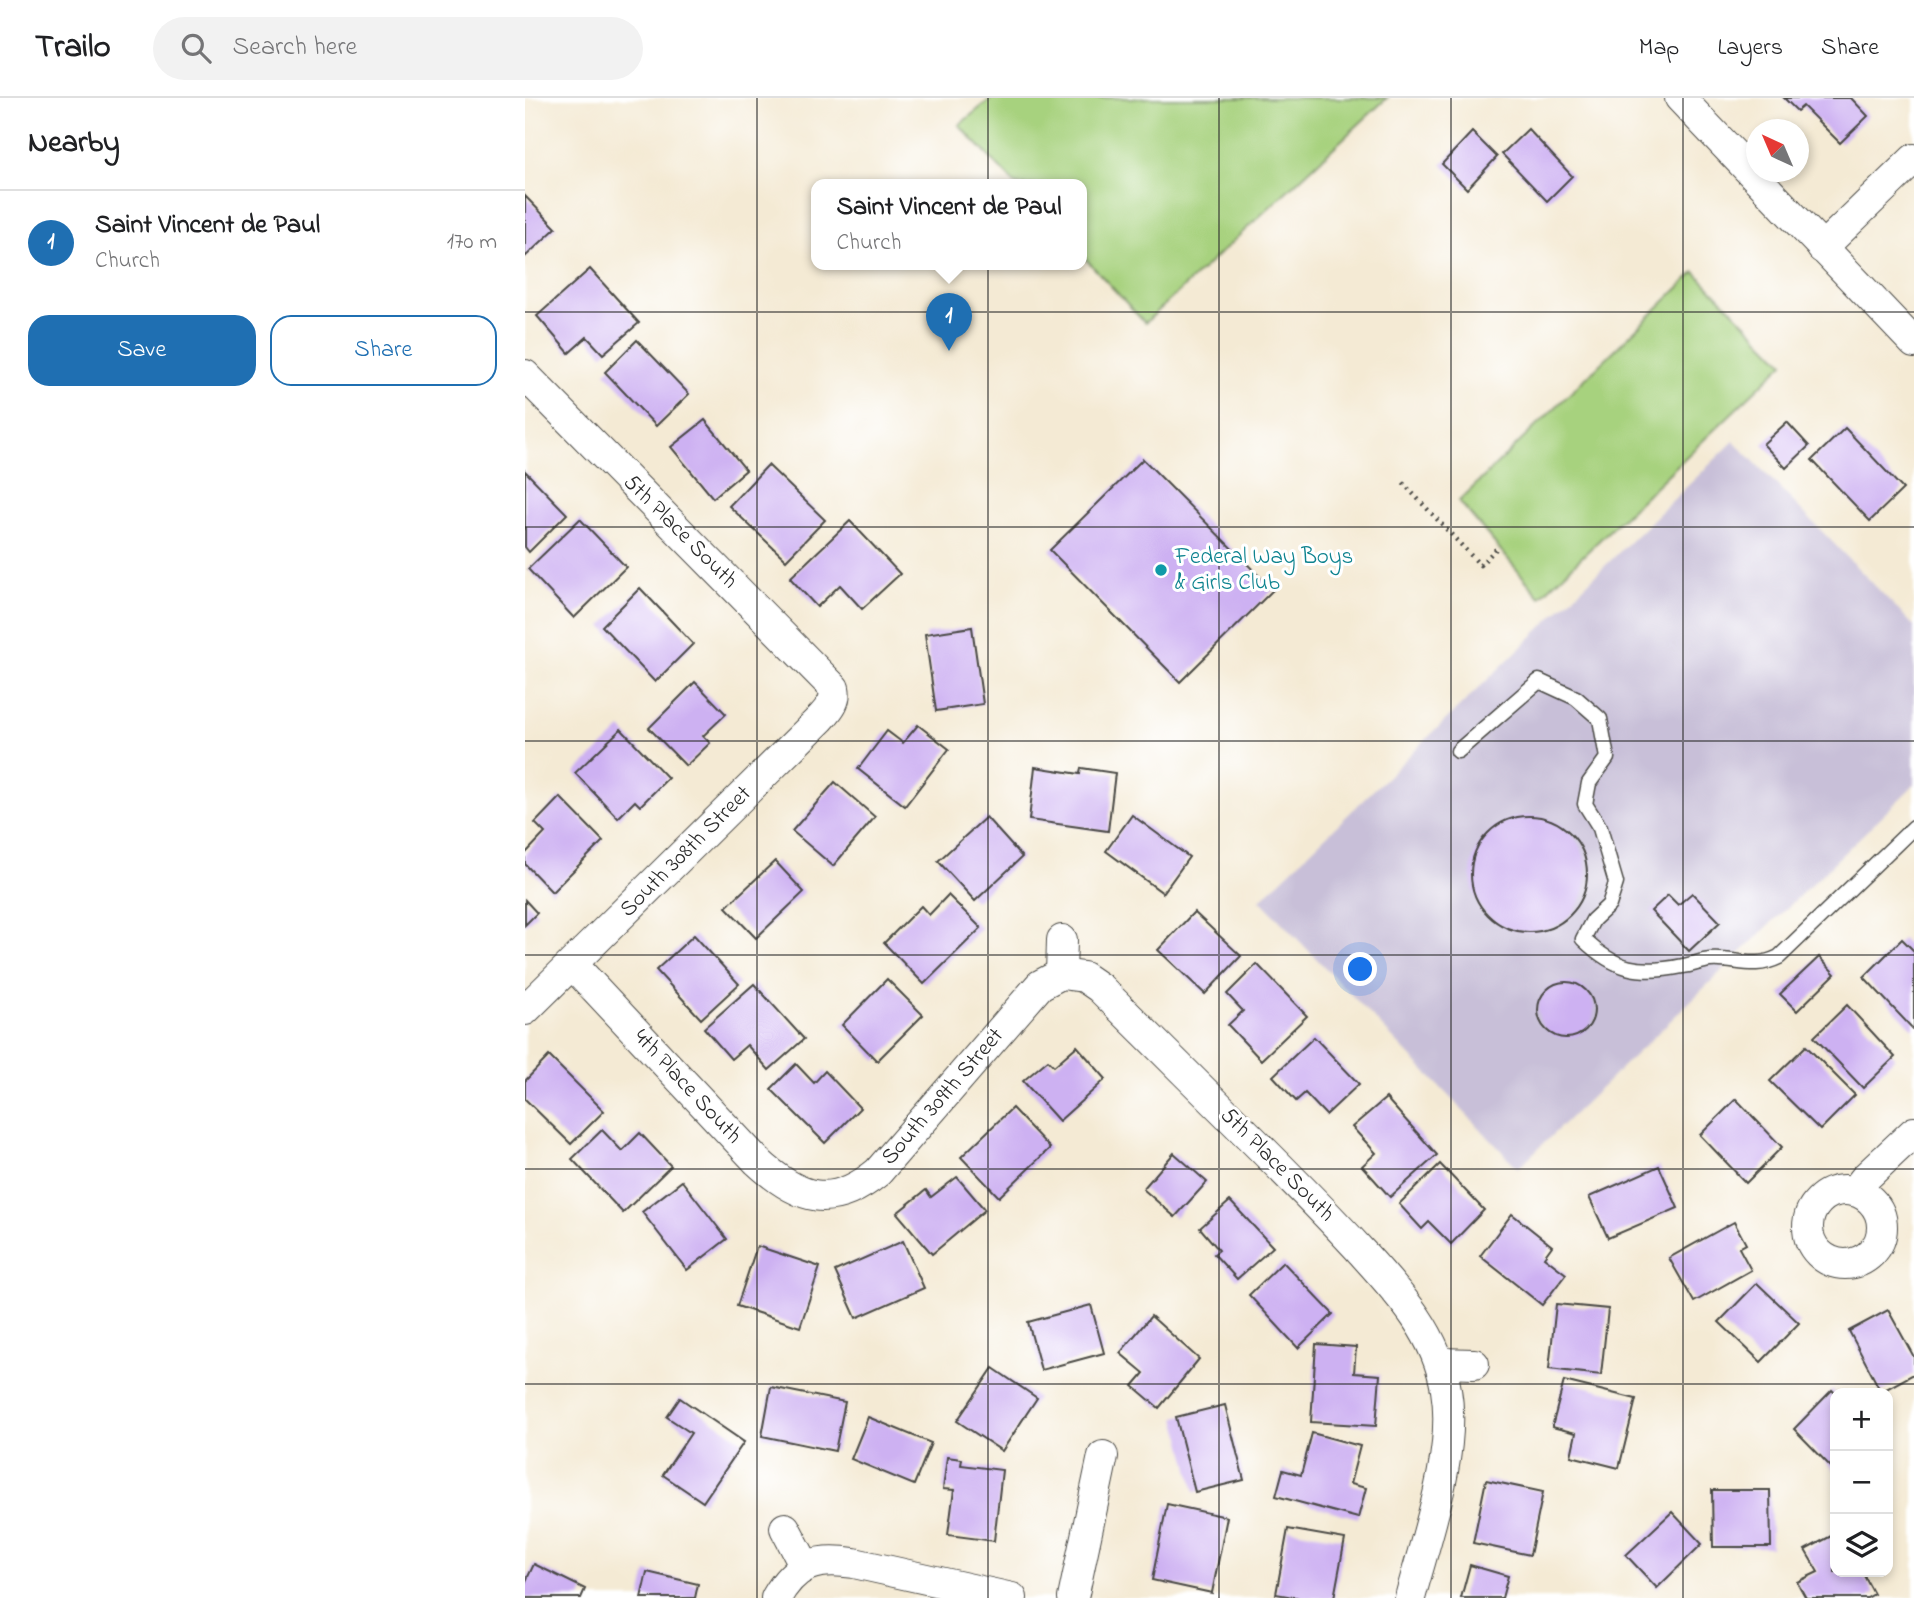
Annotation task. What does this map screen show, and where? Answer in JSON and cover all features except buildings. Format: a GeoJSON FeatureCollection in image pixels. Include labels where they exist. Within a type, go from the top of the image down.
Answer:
{"type":"FeatureCollection","features":[{"type":"Feature","properties":{"kind":"street"},"geometry":{"type":"LineString","coordinates":[[1680,98],[1914,343]]}},
{"type":"Feature","properties":{"kind":"street"},"geometry":{"type":"LineString","coordinates":[[1822,248],[1914,159]]}},
{"type":"Feature","properties":{"kind":"street","name":"5th Place South"},"geometry":{"type":"LineString","coordinates":[[525,375],[834,688]]}},
{"type":"Feature","properties":{"kind":"street","name":"South 308th Street"},"geometry":{"type":"LineString","coordinates":[[525,1010],[828,710],[835,698],[834,688]]}},
{"type":"Feature","properties":{"kind":"street"},"geometry":{"type":"LineString","coordinates":[[1061,974],[1062,940]]}},
{"type":"Feature","properties":{"kind":"street","name":"4th Place South"},"geometry":{"type":"LineString","coordinates":[[573,965],[757,1161],[785,1183],[813,1194]]}},
{"type":"Feature","properties":{"kind":"street","name":"5th Place South"},"geometry":{"type":"LineString","coordinates":[[1061,974],[1084,977],[1100,988],[1326,1213],[1416,1317],[1431,1341],[1447,1391],[1448,1438],[1439,1488],[1410,1598]]}},
{"type":"Feature","properties":{"kind":"street","name":"South 309th Street"},"geometry":{"type":"LineString","coordinates":[[813,1194],[830,1196],[843,1193],[858,1187],[878,1172],[1040,985],[1061,974]]}},
{"type":"Feature","properties":{"kind":"street"},"geometry":{"type":"LineString","coordinates":[[1855,1191],[1866,1177],[1914,1132]]}},
{"type":"Feature","properties":{"kind":"street"},"geometry":{"type":"LineString","coordinates":[[1440,1363],[1474,1364]]}},
{"type":"Feature","properties":{"kind":"street"},"geometry":{"type":"LineString","coordinates":[[1073,1598],[1103,1456]]}},
{"type":"Feature","properties":{"kind":"street"},"geometry":{"type":"LineString","coordinates":[[785,1528],[805,1566]]}},
{"type":"Feature","properties":{"kind":"street"},"geometry":{"type":"LineString","coordinates":[[776,1598],[790,1577],[805,1566],[826,1561],[846,1562],[1012,1598]]}},
{"type":"Feature","properties":{"kind":"lane"},"geometry":{"type":"LineString","coordinates":[[1458,751],[1539,681],[1576,698],[1600,719],[1607,758],[1589,783],[1585,804],[1600,828],[1616,883],[1609,905],[1593,920],[1583,939],[1601,956],[1626,968],[1654,970],[1711,960],[1766,963],[1779,957],[1914,827]]}},
{"type":"Feature","properties":{"kind":"path"},"geometry":{"type":"LineString","coordinates":[[1403,483],[1480,565],[1498,547]]}},
{"type":"Feature","properties":{"kind":"shaded area"},"geometry":{"type":"Polygon","coordinates":[[[1734,441],[1914,626],[1914,785],[1518,1168],[1260,900],[1734,441]]]}},
{"type":"Feature","properties":{"kind":"green space"},"geometry":{"type":"Polygon","coordinates":[[[992,98],[1387,98],[1145,323],[1087,260],[1087,179],[1010,179],[959,125],[992,98]]]}},
{"type":"Feature","properties":{"kind":"green space"},"geometry":{"type":"Polygon","coordinates":[[[1695,272],[1784,363],[1540,597],[1459,501],[1695,272]]]}},
{"type":"Feature","properties":{"kind":"place","name":"Saint Vincent de Paul"},"geometry":{"type":"Point","coordinates":[949,351]}},
{"type":"Feature","properties":{"kind":"place","name":"Federal Way Boys & Girls Club"},"geometry":{"type":"Point","coordinates":[1161,570]}}]}
